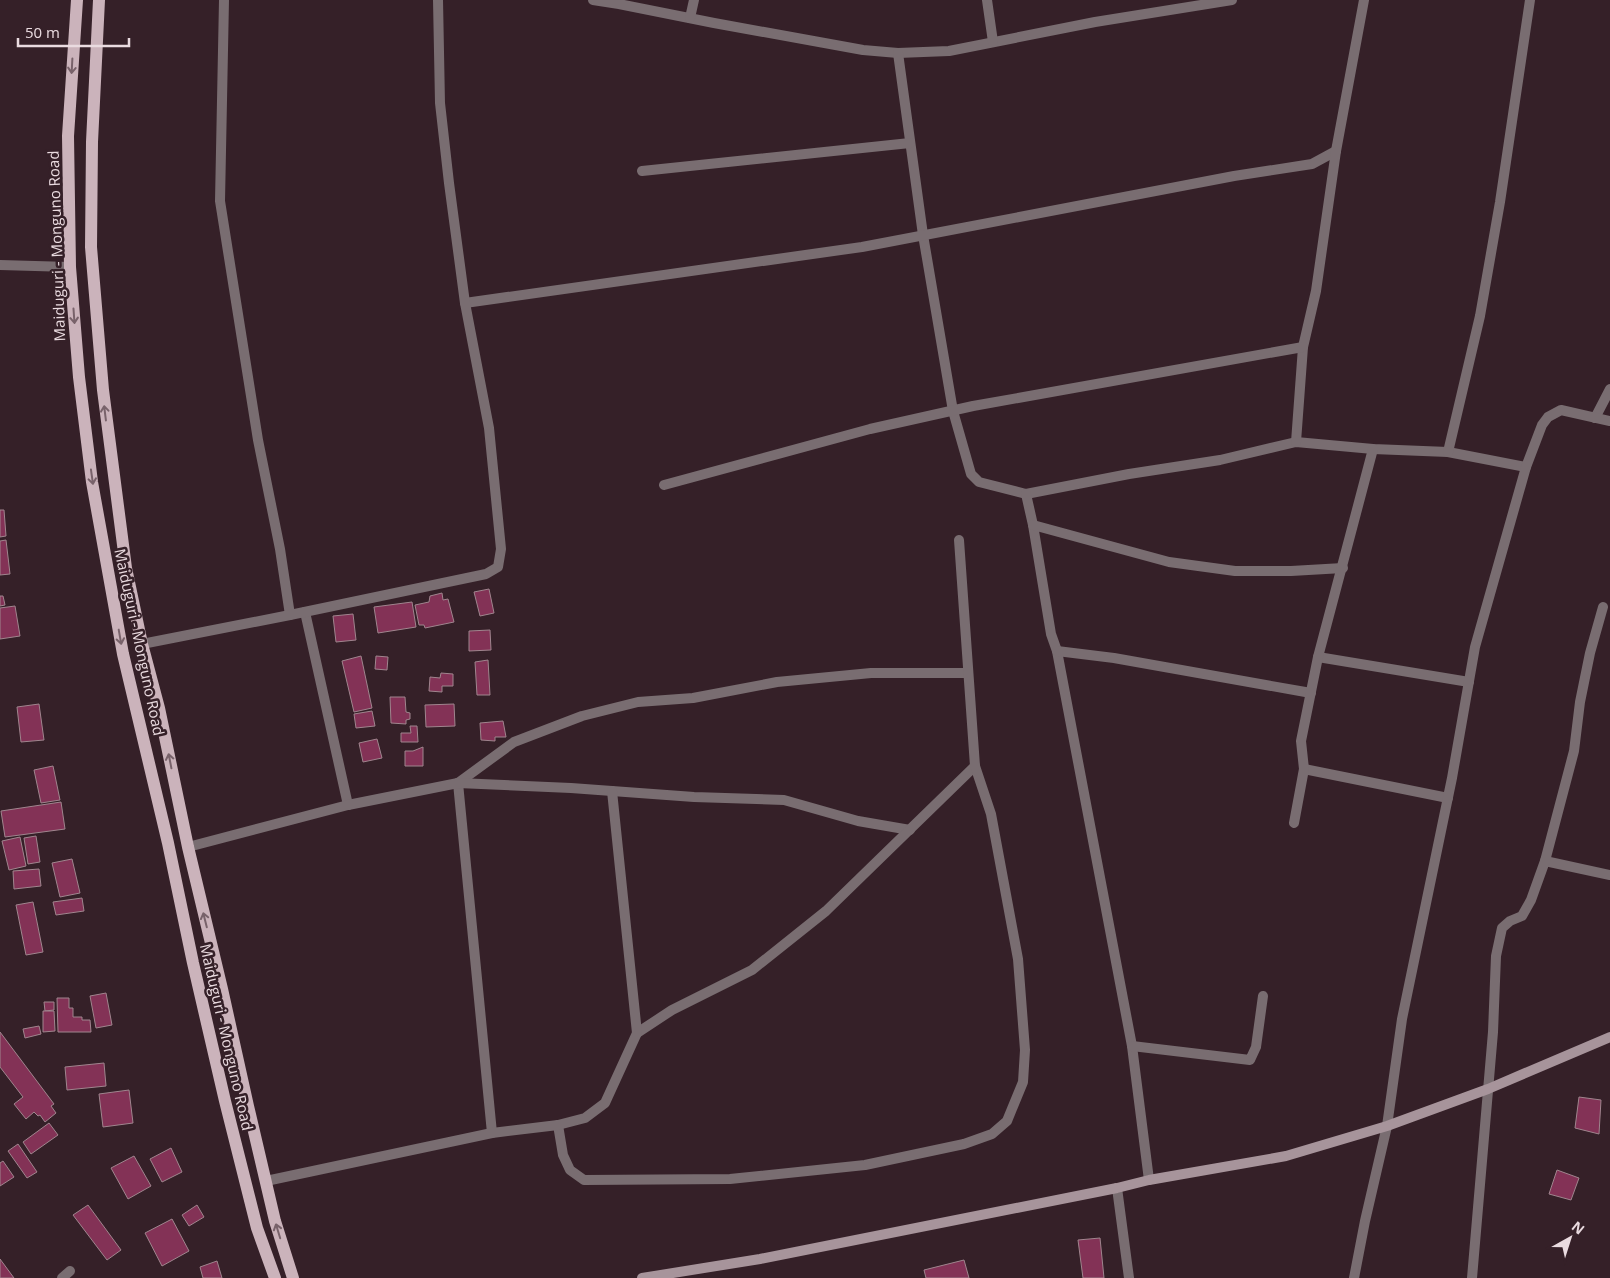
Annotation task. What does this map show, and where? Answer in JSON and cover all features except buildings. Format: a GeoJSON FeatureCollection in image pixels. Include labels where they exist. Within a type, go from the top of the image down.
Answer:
{"type":"FeatureCollection","features":[{"type":"Feature","properties":{"kind":"main road","name":"Maiduguri - Monguno Road"},"geometry":{"type":"LineString","coordinates":[[77,0],[68,136],[70,267],[79,377],[92,482],[123,654],[168,843],[224,1101],[257,1228],[275,1278]]}},
{"type":"Feature","properties":{"kind":"main road","name":"Maiduguri - Monguno Road"},"geometry":{"type":"LineString","coordinates":[[99,0],[92,142],[91,247],[101,372],[126,568],[142,644],[159,708],[188,847],[275,1221],[293,1278]]}},
{"type":"Feature","properties":{"kind":"street"},"geometry":{"type":"LineString","coordinates":[[224,0],[220,201],[258,440],[280,549],[290,616]]}},
{"type":"Feature","properties":{"kind":"street"},"geometry":{"type":"LineString","coordinates":[[142,644],[290,616],[486,574],[498,567],[501,549],[489,428],[465,303],[440,103],[438,0]]}},
{"type":"Feature","properties":{"kind":"street"},"geometry":{"type":"LineString","coordinates":[[593,0],[863,50],[898,53],[949,51],[1095,22],[1232,0]]}},
{"type":"Feature","properties":{"kind":"street"},"geometry":{"type":"LineString","coordinates":[[690,18],[694,0]]}},
{"type":"Feature","properties":{"kind":"street"},"geometry":{"type":"LineString","coordinates":[[987,0],[993,42]]}},
{"type":"Feature","properties":{"kind":"street"},"geometry":{"type":"LineString","coordinates":[[1296,442],[1303,347],[1316,291],[1336,151],[1364,0]]}},
{"type":"Feature","properties":{"kind":"street"},"geometry":{"type":"LineString","coordinates":[[1448,452],[1480,316],[1500,202],[1530,0]]}},
{"type":"Feature","properties":{"kind":"street"},"geometry":{"type":"LineString","coordinates":[[898,53],[923,235],[953,411],[971,474],[979,482],[1026,494],[1129,474],[1220,460],[1296,442],[1373,449],[1448,452],[1526,467]]}},
{"type":"Feature","properties":{"kind":"street"},"geometry":{"type":"LineString","coordinates":[[642,170],[910,143]]}},
{"type":"Feature","properties":{"kind":"street"},"geometry":{"type":"LineString","coordinates":[[465,303],[862,247],[1234,176],[1312,164],[1336,151]]}},
{"type":"Feature","properties":{"kind":"street"},"geometry":{"type":"LineString","coordinates":[[0,265],[70,267]]}},
{"type":"Feature","properties":{"kind":"street"},"geometry":{"type":"LineString","coordinates":[[664,485],[870,429],[953,411],[1303,347]]}},
{"type":"Feature","properties":{"kind":"street"},"geometry":{"type":"LineString","coordinates":[[1596,418],[1610,389]]}},
{"type":"Feature","properties":{"kind":"street"},"geometry":{"type":"LineString","coordinates":[[1354,1278],[1387,1126],[1402,1019],[1448,798],[1475,647],[1526,467],[1542,426],[1548,417],[1561,410],[1610,421]]}},
{"type":"Feature","properties":{"kind":"street"},"geometry":{"type":"LineString","coordinates":[[1294,823],[1304,769],[1301,741],[1318,657],[1373,449]]}},
{"type":"Feature","properties":{"kind":"street"},"geometry":{"type":"LineString","coordinates":[[1026,494],[1051,634],[1057,651],[1132,1046],[1149,1180]]}},
{"type":"Feature","properties":{"kind":"street"},"geometry":{"type":"LineString","coordinates":[[1033,525],[1169,562],[1235,571],[1291,571],[1343,568]]}},
{"type":"Feature","properties":{"kind":"street"},"geometry":{"type":"LineString","coordinates":[[558,1124],[563,1155],[570,1170],[584,1180],[730,1178],[865,1165],[964,1144],[992,1134],[1007,1121],[1023,1082],[1025,1050],[1018,959],[991,814],[975,766],[959,540]]}},
{"type":"Feature","properties":{"kind":"street"},"geometry":{"type":"LineString","coordinates":[[1472,1278],[1493,1032],[1496,956],[1502,928],[1510,921],[1522,916],[1531,900],[1545,861],[1574,751],[1580,702],[1590,653],[1604,607]]}},
{"type":"Feature","properties":{"kind":"street"},"geometry":{"type":"LineString","coordinates":[[305,612],[348,805]]}},
{"type":"Feature","properties":{"kind":"street"},"geometry":{"type":"LineString","coordinates":[[1057,651],[1114,658],[1311,693]]}},
{"type":"Feature","properties":{"kind":"street"},"geometry":{"type":"LineString","coordinates":[[1318,657],[1469,682]]}},
{"type":"Feature","properties":{"kind":"street"},"geometry":{"type":"LineString","coordinates":[[458,783],[514,742],[582,716],[638,702],[693,698],[777,682],[871,673],[968,673]]}},
{"type":"Feature","properties":{"kind":"street"},"geometry":{"type":"LineString","coordinates":[[637,1033],[672,1010],[752,970],[826,911],[975,766]]}},
{"type":"Feature","properties":{"kind":"street"},"geometry":{"type":"LineString","coordinates":[[1304,769],[1448,798]]}},
{"type":"Feature","properties":{"kind":"street"},"geometry":{"type":"LineString","coordinates":[[458,783],[492,1134]]}},
{"type":"Feature","properties":{"kind":"street"},"geometry":{"type":"LineString","coordinates":[[188,847],[348,805],[458,783],[694,797],[784,800],[858,821],[910,830]]}},
{"type":"Feature","properties":{"kind":"street"},"geometry":{"type":"LineString","coordinates":[[266,1181],[492,1134],[585,1118],[604,1103],[637,1033],[612,791]]}},
{"type":"Feature","properties":{"kind":"street"},"geometry":{"type":"LineString","coordinates":[[1545,861],[1610,875]]}},
{"type":"Feature","properties":{"kind":"street"},"geometry":{"type":"LineString","coordinates":[[1132,1046],[1250,1060],[1256,1048],[1263,996]]}},
{"type":"Feature","properties":{"kind":"street"},"geometry":{"type":"LineString","coordinates":[[642,1278],[760,1259],[1149,1180],[1286,1156],[1387,1126],[1488,1089],[1610,1037]]}},
{"type":"Feature","properties":{"kind":"street"},"geometry":{"type":"LineString","coordinates":[[1117,1188],[1128,1278]]}}]}
